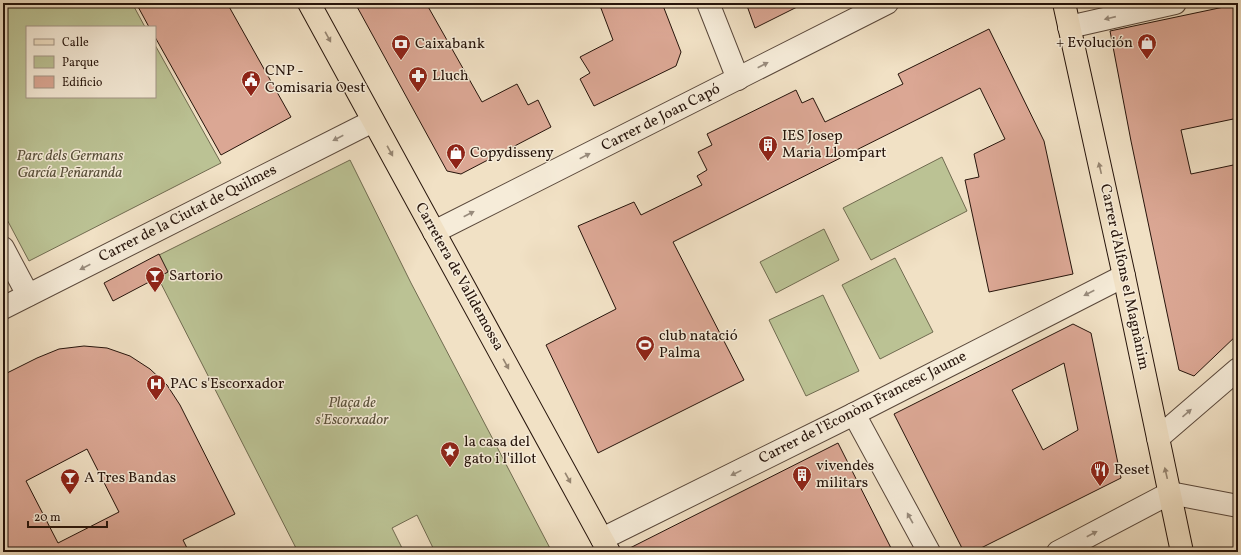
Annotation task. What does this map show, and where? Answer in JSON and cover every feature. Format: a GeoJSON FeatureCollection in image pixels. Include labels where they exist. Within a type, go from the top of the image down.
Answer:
{"type":"FeatureCollection","features":[{"type":"Feature","properties":{"kind":"main road","name":"Carretera de Valldemossa"},"geometry":{"type":"LineString","coordinates":[[309,3],[605,545]]}},
{"type":"Feature","properties":{"kind":"main road","name":"Carrer d'Alfons el Magnànim"},"geometry":{"type":"LineString","coordinates":[[1064,3],[1124,276],[1182,552]]}},
{"type":"Feature","properties":{"kind":"street"},"geometry":{"type":"LineString","coordinates":[[708,3],[738,79]]}},
{"type":"Feature","properties":{"kind":"street","name":"Carrer de Joan Capó"},"geometry":{"type":"LineString","coordinates":[[434,232],[887,3]]}},
{"type":"Feature","properties":{"kind":"street"},"geometry":{"type":"LineString","coordinates":[[1069,27],[1175,3]]}},
{"type":"Feature","properties":{"kind":"street","name":"Carrer de la Ciutat de Quilmes"},"geometry":{"type":"LineString","coordinates":[[3,308],[373,121]]}},
{"type":"Feature","properties":{"kind":"street"},"geometry":{"type":"LineString","coordinates":[[3,248],[28,295]]}},
{"type":"Feature","properties":{"kind":"street","name":"Carrer de l'Econòm Francesc Jaume"},"geometry":{"type":"LineString","coordinates":[[605,545],[854,414],[1124,276]]}},
{"type":"Feature","properties":{"kind":"street"},"geometry":{"type":"LineString","coordinates":[[1158,438],[1238,369]]}},
{"type":"Feature","properties":{"kind":"street"},"geometry":{"type":"LineString","coordinates":[[854,414],[929,552]]}},
{"type":"Feature","properties":{"kind":"street"},"geometry":{"type":"LineString","coordinates":[[1058,552],[1170,493],[1238,506]]}},
{"type":"Feature","properties":{"kind":"green space","name":"Parc dels Germans García Peñaranda"},"geometry":{"type":"Polygon","coordinates":[[[3,3],[132,3],[144,26],[26,26],[26,98],[156,98],[156,47],[221,163],[29,261],[3,212],[3,3]]]}},
{"type":"Feature","properties":{"kind":"green space"},"geometry":{"type":"Polygon","coordinates":[[[942,157],[967,211],[871,260],[843,208],[942,157]]]}},
{"type":"Feature","properties":{"kind":"green space","name":"Plaça de s'Escorxador"},"geometry":{"type":"Polygon","coordinates":[[[350,160],[411,283],[552,552],[435,552],[417,515],[392,528],[404,552],[298,552],[149,260],[350,160]]]}},
{"type":"Feature","properties":{"kind":"green space"},"geometry":{"type":"Polygon","coordinates":[[[824,229],[839,260],[776,293],[760,262],[824,229]]]}},
{"type":"Feature","properties":{"kind":"green space"},"geometry":{"type":"Polygon","coordinates":[[[895,258],[933,332],[880,359],[842,285],[895,258]]]}},
{"type":"Feature","properties":{"kind":"green space"},"geometry":{"type":"Polygon","coordinates":[[[823,295],[859,371],[806,396],[769,320],[823,295]]]}},
{"type":"Feature","properties":{"kind":"building"},"geometry":{"type":"Polygon","coordinates":[[[136,3],[227,3],[291,117],[221,155],[156,39],[156,26],[148,26],[136,3]]]}},
{"type":"Feature","properties":{"kind":"building"},"geometry":{"type":"Polygon","coordinates":[[[355,3],[426,3],[482,102],[517,84],[528,105],[538,100],[551,127],[461,174],[447,171],[355,3]]]}},
{"type":"Feature","properties":{"kind":"building"},"geometry":{"type":"Polygon","coordinates":[[[599,3],[662,3],[681,52],[676,66],[594,106],[580,79],[590,73],[580,57],[613,40],[599,3]]]}},
{"type":"Feature","properties":{"kind":"building"},"geometry":{"type":"Polygon","coordinates":[[[746,3],[805,3],[755,28],[746,3]]]}},
{"type":"Feature","properties":{"kind":"building"},"geometry":{"type":"Polygon","coordinates":[[[1238,4],[1238,118],[1181,130],[1191,174],[1238,164],[1238,334],[1194,376],[1179,370],[1131,141],[1110,31],[1238,4]]]}},
{"type":"Feature","properties":{"kind":"building","name":"IES Josep Maria Llompart"},"geometry":{"type":"Polygon","coordinates":[[[989,29],[1044,141],[1073,274],[989,292],[965,180],[979,177],[974,154],[1005,139],[980,88],[673,242],[744,380],[598,453],[546,345],[616,309],[578,226],[634,202],[641,215],[702,185],[697,176],[707,170],[698,152],[712,145],[707,134],[796,90],[802,103],[813,98],[825,122],[903,84],[898,74],[989,29]]]}},
{"type":"Feature","properties":{"kind":"building","name":"Sartorio"},"geometry":{"type":"Polygon","coordinates":[[[159,254],[168,272],[113,301],[104,283],[159,254]]]}},
{"type":"Feature","properties":{"kind":"building"},"geometry":{"type":"Polygon","coordinates":[[[1073,324],[1091,333],[1121,478],[973,552],[964,552],[894,414],[1073,324]],[[1064,363],[1012,390],[1043,450],[1078,430],[1064,363]]]}},
{"type":"Feature","properties":{"kind":"building"},"geometry":{"type":"Polygon","coordinates":[[[84,346],[107,348],[130,356],[150,369],[167,385],[180,405],[235,514],[183,540],[189,552],[3,552],[3,375],[59,349],[84,346]],[[87,449],[26,481],[58,543],[119,512],[87,449]]]}},
{"type":"Feature","properties":{"kind":"building","name":"vivendes militars"},"geometry":{"type":"Polygon","coordinates":[[[838,443],[893,552],[622,552],[838,443]]]}},
{"type":"Feature","properties":{"kind":"place","name":"+ Evolución"},"geometry":{"type":"Point","coordinates":[1147,60]}},
{"type":"Feature","properties":{"kind":"place","name":"Caixabank"},"geometry":{"type":"Point","coordinates":[401,61]}},
{"type":"Feature","properties":{"kind":"place","name":"Lluch"},"geometry":{"type":"Point","coordinates":[418,93]}},
{"type":"Feature","properties":{"kind":"place","name":"CNP - Comisaria Oest"},"geometry":{"type":"Point","coordinates":[251,97]}},
{"type":"Feature","properties":{"kind":"place","name":"IES Josep Maria Llompart"},"geometry":{"type":"Point","coordinates":[768,162]}},
{"type":"Feature","properties":{"kind":"place","name":"Copydisseny"},"geometry":{"type":"Point","coordinates":[456,170]}},
{"type":"Feature","properties":{"kind":"place","name":"Sartorio"},"geometry":{"type":"Point","coordinates":[155,293]}},
{"type":"Feature","properties":{"kind":"place","name":"club natació Palma"},"geometry":{"type":"Point","coordinates":[645,362]}},
{"type":"Feature","properties":{"kind":"place","name":"PAC s'Escorxador"},"geometry":{"type":"Point","coordinates":[156,401]}},
{"type":"Feature","properties":{"kind":"place","name":"la casa del gato i l'illot"},"geometry":{"type":"Point","coordinates":[450,468]}},
{"type":"Feature","properties":{"kind":"place","name":"Reset"},"geometry":{"type":"Point","coordinates":[1100,487]}},
{"type":"Feature","properties":{"kind":"place","name":"vivendes militars"},"geometry":{"type":"Point","coordinates":[802,492]}},
{"type":"Feature","properties":{"kind":"place","name":"A Tres Bandas"},"geometry":{"type":"Point","coordinates":[70,495]}}]}
